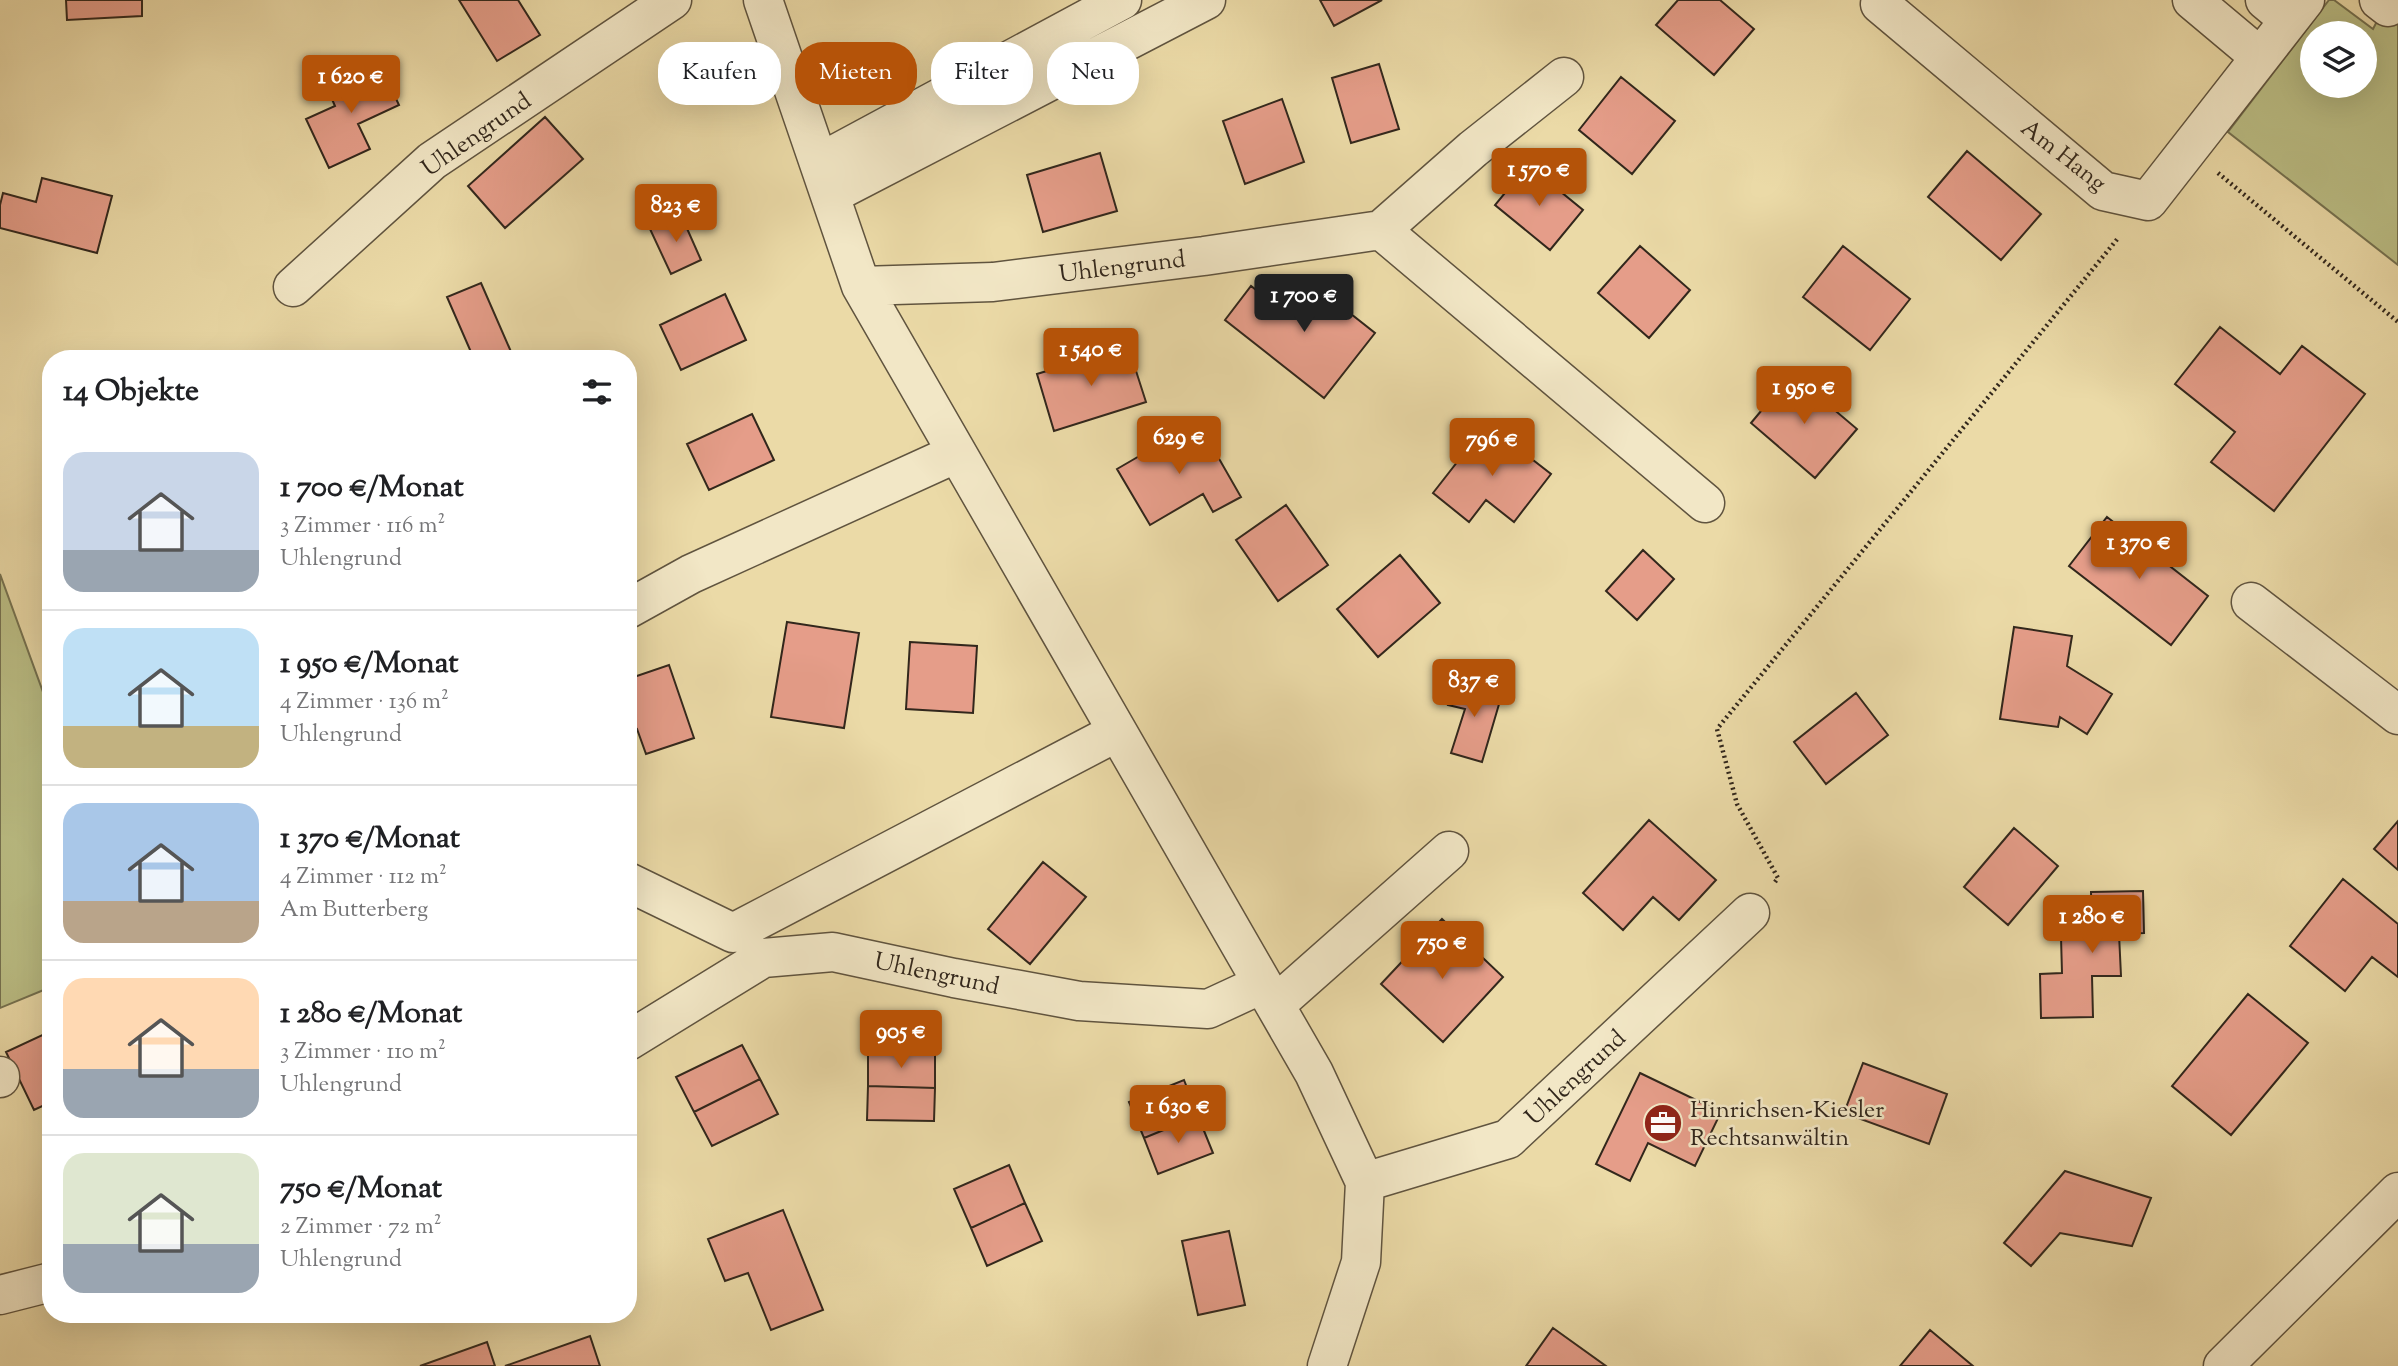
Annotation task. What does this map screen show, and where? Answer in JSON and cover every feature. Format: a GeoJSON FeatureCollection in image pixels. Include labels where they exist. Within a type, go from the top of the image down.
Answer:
{"type":"FeatureCollection","features":[{"type":"Feature","properties":{"kind":"street","name":"Uhlengrund"},"geometry":{"type":"LineString","coordinates":[[293,287],[432,162],[672,0]]}},
{"type":"Feature","properties":{"kind":"street"},"geometry":{"type":"LineString","coordinates":[[763,0],[861,286],[1314,1073],[1365,1182],[1361,1262],[1327,1366]]}},
{"type":"Feature","properties":{"kind":"street"},"geometry":{"type":"LineString","coordinates":[[824,179],[1122,0]]}},
{"type":"Feature","properties":{"kind":"street"},"geometry":{"type":"LineString","coordinates":[[824,179],[1206,0]]}},
{"type":"Feature","properties":{"kind":"street"},"geometry":{"type":"LineString","coordinates":[[2192,0],[2260,57]]}},
{"type":"Feature","properties":{"kind":"street","name":"Am Hang"},"geometry":{"type":"LineString","coordinates":[[1880,4],[2103,191],[2148,201]]}},
{"type":"Feature","properties":{"kind":"street"},"geometry":{"type":"LineString","coordinates":[[2148,201],[2260,57],[2286,7]]}},
{"type":"Feature","properties":{"kind":"street"},"geometry":{"type":"LineString","coordinates":[[1564,77],[1473,149],[1381,230],[1704,503]]}},
{"type":"Feature","properties":{"kind":"street","name":"Uhlengrund"},"geometry":{"type":"LineString","coordinates":[[861,286],[993,282],[1204,256],[1381,230]]}},
{"type":"Feature","properties":{"kind":"street"},"geometry":{"type":"LineString","coordinates":[[637,604],[691,574],[957,453]]}},
{"type":"Feature","properties":{"kind":"street"},"geometry":{"type":"LineString","coordinates":[[2251,603],[2398,715]]}},
{"type":"Feature","properties":{"kind":"street"},"geometry":{"type":"LineString","coordinates":[[637,886],[733,933],[1117,732]]}},
{"type":"Feature","properties":{"kind":"street","name":"Uhlengrund"},"geometry":{"type":"LineString","coordinates":[[637,1035],[763,958],[833,952],[1079,1001],[1208,1009],[1269,995],[1449,851]]}},
{"type":"Feature","properties":{"kind":"street","name":"Uhlengrund"},"geometry":{"type":"LineString","coordinates":[[1365,1182],[1508,1139],[1750,913]]}},
{"type":"Feature","properties":{"kind":"street"},"geometry":{"type":"LineString","coordinates":[[2223,1366],[2398,1192]]}},
{"type":"Feature","properties":{"kind":"street"},"geometry":{"type":"LineString","coordinates":[[0,1295],[42,1284]]}},
{"type":"Feature","properties":{"kind":"path"},"geometry":{"type":"LineString","coordinates":[[2250,200],[2398,322]]}},
{"type":"Feature","properties":{"kind":"path"},"geometry":{"type":"LineString","coordinates":[[1750,913],[1778,878],[1738,804],[1717,729],[2148,201]]}},
{"type":"Feature","properties":{"kind":"green space"},"geometry":{"type":"Polygon","coordinates":[[[2329,0],[2334,0],[2362,21],[2313,21],[2329,0]]]}},
{"type":"Feature","properties":{"kind":"green space"},"geometry":{"type":"Polygon","coordinates":[[[2388,0],[2398,0],[2398,265],[2228,132],[2300,38],[2300,98],[2377,98],[2377,21],[2388,0]]]}},
{"type":"Feature","properties":{"kind":"green space"},"geometry":{"type":"Polygon","coordinates":[[[0,574],[42,689],[42,991],[0,1008],[0,574]]]}},
{"type":"Feature","properties":{"kind":"building"},"geometry":{"type":"Polygon","coordinates":[[[66,0],[142,0],[142,16],[67,20],[66,0]]]}},
{"type":"Feature","properties":{"kind":"building"},"geometry":{"type":"Polygon","coordinates":[[[459,0],[518,0],[540,35],[497,61],[459,0]]]}},
{"type":"Feature","properties":{"kind":"building"},"geometry":{"type":"Polygon","coordinates":[[[1320,0],[1382,0],[1334,26],[1320,0]]]}},
{"type":"Feature","properties":{"kind":"building"},"geometry":{"type":"Polygon","coordinates":[[[1678,0],[1720,0],[1754,29],[1714,75],[1656,25],[1678,0]]]}},
{"type":"Feature","properties":{"kind":"building"},"geometry":{"type":"Polygon","coordinates":[[[1379,64],[1399,129],[1351,143],[1332,78],[1379,64]]]}},
{"type":"Feature","properties":{"kind":"building"},"geometry":{"type":"Polygon","coordinates":[[[380,65],[399,105],[358,124],[370,149],[329,168],[306,119],[335,106],[328,90],[380,65]]]}},
{"type":"Feature","properties":{"kind":"building"},"geometry":{"type":"Polygon","coordinates":[[[1621,77],[1675,121],[1632,174],[1579,130],[1621,77]]]}},
{"type":"Feature","properties":{"kind":"building"},"geometry":{"type":"Polygon","coordinates":[[[1282,99],[1304,162],[1245,184],[1223,121],[1282,99]]]}},
{"type":"Feature","properties":{"kind":"building"},"geometry":{"type":"Polygon","coordinates":[[[545,117],[583,159],[505,228],[468,186],[545,117]]]}},
{"type":"Feature","properties":{"kind":"building"},"geometry":{"type":"Polygon","coordinates":[[[1967,151],[2041,214],[2001,260],[1928,197],[1967,151]]]}},
{"type":"Feature","properties":{"kind":"building"},"geometry":{"type":"Polygon","coordinates":[[[1100,153],[1117,211],[1043,232],[1027,175],[1100,153]]]}},
{"type":"Feature","properties":{"kind":"building"},"geometry":{"type":"Polygon","coordinates":[[[1528,165],[1583,210],[1550,250],[1495,205],[1528,165]]]}},
{"type":"Feature","properties":{"kind":"building"},"geometry":{"type":"Polygon","coordinates":[[[42,178],[112,196],[97,253],[0,228],[3,193],[36,202],[42,178]]]}},
{"type":"Feature","properties":{"kind":"building"},"geometry":{"type":"Polygon","coordinates":[[[681,215],[701,260],[671,274],[650,229],[681,215]]]}},
{"type":"Feature","properties":{"kind":"building"},"geometry":{"type":"Polygon","coordinates":[[[1640,246],[1690,290],[1649,338],[1598,293],[1640,246]]]}},
{"type":"Feature","properties":{"kind":"building"},"geometry":{"type":"Polygon","coordinates":[[[1843,246],[1910,299],[1870,350],[1803,297],[1843,246]]]}},
{"type":"Feature","properties":{"kind":"building"},"geometry":{"type":"Polygon","coordinates":[[[1308,280],[1375,333],[1324,398],[1225,320],[1251,286],[1283,311],[1308,280]]]}},
{"type":"Feature","properties":{"kind":"building"},"geometry":{"type":"Polygon","coordinates":[[[481,283],[510,350],[470,350],[447,297],[481,283]]]}},
{"type":"Feature","properties":{"kind":"building"},"geometry":{"type":"Polygon","coordinates":[[[725,294],[746,340],[681,370],[660,325],[725,294]]]}},
{"type":"Feature","properties":{"kind":"building"},"geometry":{"type":"Polygon","coordinates":[[[2220,327],[2280,374],[2302,346],[2365,394],[2274,511],[2211,462],[2235,432],[2175,384],[2220,327]]]}},
{"type":"Feature","properties":{"kind":"building"},"geometry":{"type":"Polygon","coordinates":[[[1128,346],[1146,402],[1054,431],[1037,374],[1128,346]]]}},
{"type":"Feature","properties":{"kind":"building"},"geometry":{"type":"Polygon","coordinates":[[[1792,374],[1857,429],[1815,478],[1751,423],[1792,374]]]}},
{"type":"Feature","properties":{"kind":"building"},"geometry":{"type":"Polygon","coordinates":[[[752,414],[774,460],[709,490],[687,444],[752,414]]]}},
{"type":"Feature","properties":{"kind":"building"},"geometry":{"type":"Polygon","coordinates":[[[1198,422],[1241,497],[1213,512],[1203,494],[1150,525],[1117,469],[1198,422]]]}},
{"type":"Feature","properties":{"kind":"building"},"geometry":{"type":"Polygon","coordinates":[[[1487,424],[1551,474],[1514,522],[1486,500],[1469,522],[1433,493],[1487,424]]]}},
{"type":"Feature","properties":{"kind":"building"},"geometry":{"type":"Polygon","coordinates":[[[1286,505],[1328,565],[1278,601],[1236,540],[1286,505]]]}},
{"type":"Feature","properties":{"kind":"building"},"geometry":{"type":"Polygon","coordinates":[[[2107,517],[2208,596],[2171,645],[2069,566],[2107,517]]]}},
{"type":"Feature","properties":{"kind":"building"},"geometry":{"type":"Polygon","coordinates":[[[1643,550],[1674,579],[1637,620],[1606,591],[1643,550]]]}},
{"type":"Feature","properties":{"kind":"building"},"geometry":{"type":"Polygon","coordinates":[[[1400,555],[1440,603],[1378,657],[1337,609],[1400,555]]]}},
{"type":"Feature","properties":{"kind":"building"},"geometry":{"type":"Polygon","coordinates":[[[787,622],[859,633],[844,728],[771,717],[787,622]]]}},
{"type":"Feature","properties":{"kind":"building"},"geometry":{"type":"Polygon","coordinates":[[[2014,627],[2072,636],[2067,666],[2112,694],[2087,734],[2060,717],[2058,727],[2000,719],[2014,627]]]}},
{"type":"Feature","properties":{"kind":"building"},"geometry":{"type":"Polygon","coordinates":[[[910,642],[977,646],[973,713],[906,709],[910,642]]]}},
{"type":"Feature","properties":{"kind":"building"},"geometry":{"type":"Polygon","coordinates":[[[669,665],[694,738],[646,754],[637,729],[637,676],[669,665]]]}},
{"type":"Feature","properties":{"kind":"building"},"geometry":{"type":"Polygon","coordinates":[[[1456,680],[1502,694],[1482,762],[1451,753],[1465,709],[1448,705],[1456,680]]]}},
{"type":"Feature","properties":{"kind":"building"},"geometry":{"type":"Polygon","coordinates":[[[1856,693],[1888,735],[1826,784],[1794,742],[1856,693]]]}},
{"type":"Feature","properties":{"kind":"building"},"geometry":{"type":"Polygon","coordinates":[[[1649,820],[1716,880],[1679,920],[1653,897],[1623,930],[1583,893],[1649,820]]]}},
{"type":"Feature","properties":{"kind":"building"},"geometry":{"type":"Polygon","coordinates":[[[2398,821],[2398,870],[2374,849],[2398,821]]]}},
{"type":"Feature","properties":{"kind":"building"},"geometry":{"type":"Polygon","coordinates":[[[2014,828],[2058,866],[2008,925],[1964,887],[2014,828]]]}},
{"type":"Feature","properties":{"kind":"building"},"geometry":{"type":"Polygon","coordinates":[[[1043,862],[1086,897],[1030,964],[988,929],[1043,862]]]}},
{"type":"Feature","properties":{"kind":"building"},"geometry":{"type":"Polygon","coordinates":[[[2343,879],[2398,924],[2398,977],[2372,957],[2345,991],[2290,946],[2343,879]]]}},
{"type":"Feature","properties":{"kind":"building"},"geometry":{"type":"Polygon","coordinates":[[[2143,891],[2144,933],[2119,934],[2121,976],[2092,976],[2093,1017],[2041,1018],[2040,974],[2062,973],[2061,937],[2092,936],[2091,892],[2143,891]]]}},
{"type":"Feature","properties":{"kind":"building"},"geometry":{"type":"Polygon","coordinates":[[[1442,919],[1503,977],[1443,1042],[1381,984],[1442,919]]]}},
{"type":"Feature","properties":{"kind":"building"},"geometry":{"type":"Polygon","coordinates":[[[2248,994],[2308,1043],[2231,1135],[2172,1086],[2248,994]]]}},
{"type":"Feature","properties":{"kind":"building"},"geometry":{"type":"Polygon","coordinates":[[[42,1035],[42,1106],[34,1110],[6,1052],[42,1035]]]}},
{"type":"Feature","properties":{"kind":"building"},"geometry":{"type":"Polygon","coordinates":[[[742,1045],[760,1079],[694,1112],[676,1077],[742,1045]]]}},
{"type":"Feature","properties":{"kind":"building"},"geometry":{"type":"Polygon","coordinates":[[[868,1053],[935,1055],[935,1088],[868,1086],[868,1053]]]}},
{"type":"Feature","properties":{"kind":"building"},"geometry":{"type":"Polygon","coordinates":[[[1863,1063],[1947,1094],[1929,1144],[1844,1113],[1863,1063]]]}},
{"type":"Feature","properties":{"kind":"building"},"geometry":{"type":"Polygon","coordinates":[[[1640,1073],[1721,1112],[1695,1166],[1648,1143],[1630,1181],[1596,1164],[1640,1073]]]}},
{"type":"Feature","properties":{"kind":"building"},"geometry":{"type":"Polygon","coordinates":[[[760,1079],[778,1114],[712,1146],[694,1112],[760,1079]]]}},
{"type":"Feature","properties":{"kind":"building"},"geometry":{"type":"Polygon","coordinates":[[[1184,1080],[1198,1116],[1144,1138],[1129,1102],[1184,1080]]]}},
{"type":"Feature","properties":{"kind":"building"},"geometry":{"type":"Polygon","coordinates":[[[868,1086],[935,1088],[934,1121],[867,1120],[868,1086]]]}},
{"type":"Feature","properties":{"kind":"building"},"geometry":{"type":"Polygon","coordinates":[[[1198,1116],[1213,1153],[1158,1174],[1144,1138],[1198,1116]]]}},
{"type":"Feature","properties":{"kind":"building"},"geometry":{"type":"Polygon","coordinates":[[[1009,1165],[1025,1203],[971,1228],[954,1189],[1009,1165]]]}},
{"type":"Feature","properties":{"kind":"building"},"geometry":{"type":"Polygon","coordinates":[[[2065,1171],[2151,1198],[2132,1246],[2060,1233],[2031,1266],[2004,1243],[2065,1171]]]}},
{"type":"Feature","properties":{"kind":"building"},"geometry":{"type":"Polygon","coordinates":[[[1025,1203],[1042,1241],[987,1266],[971,1228],[1025,1203]]]}},
{"type":"Feature","properties":{"kind":"building"},"geometry":{"type":"Polygon","coordinates":[[[783,1210],[823,1310],[771,1330],[748,1273],[725,1281],[708,1239],[783,1210]]]}},
{"type":"Feature","properties":{"kind":"building"},"geometry":{"type":"Polygon","coordinates":[[[1229,1231],[1245,1305],[1198,1315],[1182,1241],[1229,1231]]]}},
{"type":"Feature","properties":{"kind":"building"},"geometry":{"type":"Polygon","coordinates":[[[1553,1328],[1606,1366],[1526,1366],[1553,1328]]]}},
{"type":"Feature","properties":{"kind":"building"},"geometry":{"type":"Polygon","coordinates":[[[1930,1330],[1973,1366],[1900,1366],[1930,1330]]]}},
{"type":"Feature","properties":{"kind":"building"},"geometry":{"type":"Polygon","coordinates":[[[590,1336],[600,1366],[505,1366],[590,1336]]]}},
{"type":"Feature","properties":{"kind":"building"},"geometry":{"type":"Polygon","coordinates":[[[487,1342],[495,1366],[420,1366],[487,1342]]]}},
{"type":"Feature","properties":{"kind":"place","name":"Hinrichsen-Kiesler Rechtsanwältin"},"geometry":{"type":"Point","coordinates":[1663,1123]}}]}
